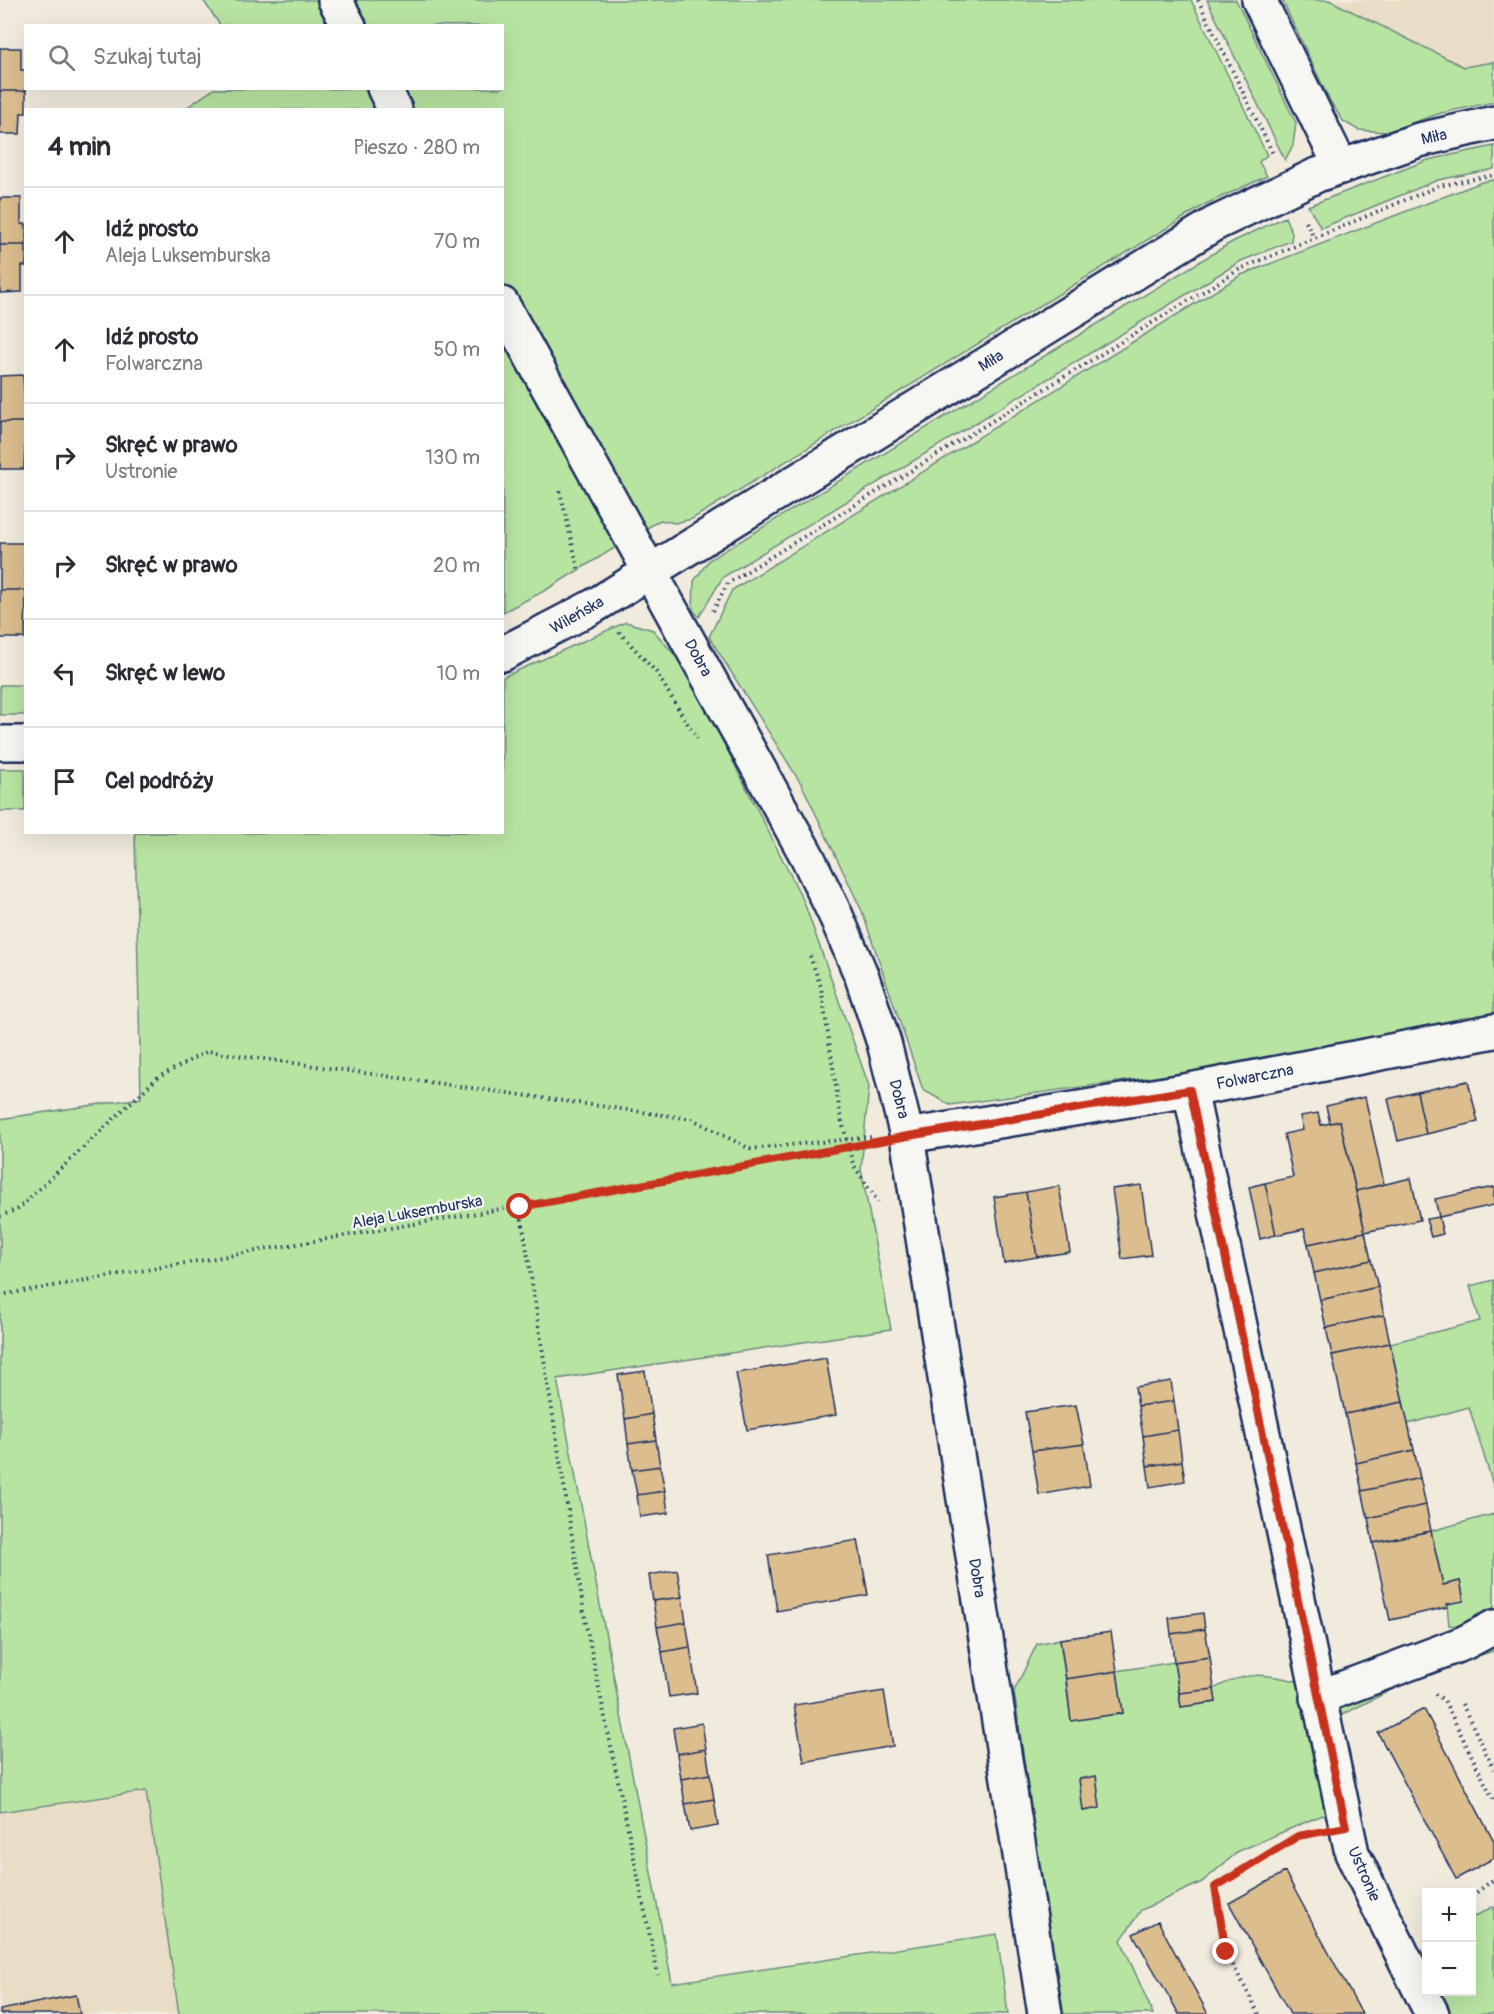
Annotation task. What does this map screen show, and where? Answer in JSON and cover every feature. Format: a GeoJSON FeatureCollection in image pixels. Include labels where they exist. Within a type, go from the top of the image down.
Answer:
{"type":"FeatureCollection","features":[{"type":"Feature","properties":{"kind":"street"},"geometry":{"type":"LineString","coordinates":[[335,0],[348,24]]}},
{"type":"Feature","properties":{"kind":"street"},"geometry":{"type":"LineString","coordinates":[[1259,0],[1341,167]]}},
{"type":"Feature","properties":{"kind":"street"},"geometry":{"type":"LineString","coordinates":[[385,90],[394,108]]}},
{"type":"Feature","properties":{"kind":"street","name":"Miła"},"geometry":{"type":"LineString","coordinates":[[650,572],[1214,224],[1289,188],[1341,167],[1419,140],[1494,123]]}},
{"type":"Feature","properties":{"kind":"street","name":"Dobra"},"geometry":{"type":"LineString","coordinates":[[504,308],[807,856],[862,977],[884,1043],[908,1136],[1045,2014]]}},
{"type":"Feature","properties":{"kind":"street","name":"Wileńska"},"geometry":{"type":"LineString","coordinates":[[504,653],[594,606],[650,572]]}},
{"type":"Feature","properties":{"kind":"street"},"geometry":{"type":"LineString","coordinates":[[0,744],[24,743]]}},
{"type":"Feature","properties":{"kind":"street","name":"Folwarczna"},"geometry":{"type":"LineString","coordinates":[[908,1136],[1190,1090],[1494,1031]]}},
{"type":"Feature","properties":{"kind":"street","name":"Ustronie"},"geometry":{"type":"LineString","coordinates":[[1190,1090],[1317,1698],[1352,1853],[1432,2014]]}},
{"type":"Feature","properties":{"kind":"street"},"geometry":{"type":"LineString","coordinates":[[1317,1698],[1464,1643],[1494,1627]]}},
{"type":"Feature","properties":{"kind":"path"},"geometry":{"type":"LineString","coordinates":[[1198,0],[1314,238]]}},
{"type":"Feature","properties":{"kind":"path"},"geometry":{"type":"LineString","coordinates":[[656,672],[705,626],[728,583],[1240,269],[1439,186],[1494,175]]}},
{"type":"Feature","properties":{"kind":"path"},"geometry":{"type":"LineString","coordinates":[[559,485],[582,581],[594,606],[656,672],[698,741]]}},
{"type":"Feature","properties":{"kind":"path"},"geometry":{"type":"LineString","coordinates":[[806,945],[821,987],[840,1114],[853,1164],[876,1199]]}},
{"type":"Feature","properties":{"kind":"path"},"geometry":{"type":"LineString","coordinates":[[0,1216],[18,1209],[157,1078],[208,1051],[692,1119],[750,1149],[847,1138],[908,1136]]}},
{"type":"Feature","properties":{"kind":"path","name":"Aleja Luksemburska"},"geometry":{"type":"LineString","coordinates":[[0,1295],[520,1207],[908,1136]]}},
{"type":"Feature","properties":{"kind":"path"},"geometry":{"type":"LineString","coordinates":[[520,1207],[586,1625],[658,1975]]}},
{"type":"Feature","properties":{"kind":"path"},"geometry":{"type":"LineString","coordinates":[[1413,1663],[1422,1684],[1443,1701],[1494,1801]]}},
{"type":"Feature","properties":{"kind":"path"},"geometry":{"type":"LineString","coordinates":[[1462,1704],[1494,1769]]}},
{"type":"Feature","properties":{"kind":"path"},"geometry":{"type":"LineString","coordinates":[[1260,2014],[1226,1952],[1215,1887],[1298,1836],[1346,1827]]}},
{"type":"Feature","properties":{"kind":"path"},"geometry":{"type":"LineString","coordinates":[[1476,1893],[1494,1879]]}},
{"type":"Feature","properties":{"kind":"shaded area"},"geometry":{"type":"Polygon","coordinates":[[[1329,0],[1494,0],[1494,62],[1464,67],[1329,0]]]}},
{"type":"Feature","properties":{"kind":"shaded area"},"geometry":{"type":"Polygon","coordinates":[[[146,1791],[179,2014],[0,2014],[0,1812],[146,1791]]]}},
{"type":"Feature","properties":{"kind":"green space"},"geometry":{"type":"Polygon","coordinates":[[[203,0],[1191,0],[1267,155],[1259,162],[1267,176],[1206,204],[692,519],[675,523],[660,520],[546,590],[504,611],[504,108],[186,108],[213,90],[504,90],[504,24],[219,24],[203,0]]]}},
{"type":"Feature","properties":{"kind":"green space"},"geometry":{"type":"Polygon","coordinates":[[[1207,0],[1236,0],[1296,123],[1293,145],[1285,160],[1207,0]]]}},
{"type":"Feature","properties":{"kind":"green space"},"geometry":{"type":"Polygon","coordinates":[[[1282,0],[1329,0],[1464,67],[1494,62],[1494,102],[1441,113],[1386,132],[1358,130],[1343,121],[1330,101],[1282,0]]]}},
{"type":"Feature","properties":{"kind":"green space"},"geometry":{"type":"Polygon","coordinates":[[[1494,146],[1494,169],[1438,180],[1321,228],[1308,206],[1428,160],[1494,146]]]}},
{"type":"Feature","properties":{"kind":"green space"},"geometry":{"type":"Polygon","coordinates":[[[1494,180],[1494,1014],[1198,1071],[950,1105],[923,1090],[862,911],[802,785],[709,637],[732,590],[1241,275],[1482,182],[1494,180]]]}},
{"type":"Feature","properties":{"kind":"green space"},"geometry":{"type":"Polygon","coordinates":[[[1285,217],[1292,233],[1291,241],[1241,261],[723,577],[699,617],[693,610],[694,581],[709,560],[1232,242],[1285,217]]]}},
{"type":"Feature","properties":{"kind":"green space"},"geometry":{"type":"Polygon","coordinates":[[[626,622],[653,630],[686,668],[804,902],[869,1086],[861,1169],[891,1329],[557,1379],[672,1983],[997,1934],[1008,2014],[179,2014],[146,1791],[0,1812],[0,1119],[141,1098],[135,834],[504,834],[504,677],[626,622]]]}},
{"type":"Feature","properties":{"kind":"green space"},"geometry":{"type":"Polygon","coordinates":[[[0,685],[24,685],[24,715],[0,715],[0,685]]]}},
{"type":"Feature","properties":{"kind":"green space"},"geometry":{"type":"Polygon","coordinates":[[[0,769],[24,769],[24,811],[0,811],[0,769]]]}},
{"type":"Feature","properties":{"kind":"green space"},"geometry":{"type":"Polygon","coordinates":[[[1494,1280],[1494,1488],[1469,1407],[1408,1424],[1390,1343],[1480,1321],[1470,1286],[1494,1280]]]}},
{"type":"Feature","properties":{"kind":"green space"},"geometry":{"type":"Polygon","coordinates":[[[1494,1514],[1494,1607],[1464,1627],[1449,1625],[1447,1604],[1464,1600],[1460,1581],[1443,1585],[1431,1531],[1494,1514]]]}},
{"type":"Feature","properties":{"kind":"green space"},"geometry":{"type":"Polygon","coordinates":[[[1494,1636],[1494,1651],[1428,1671],[1338,1717],[1336,1702],[1494,1636]]]}},
{"type":"Feature","properties":{"kind":"green space"},"geometry":{"type":"Polygon","coordinates":[[[1060,1639],[1071,1720],[1123,1713],[1117,1671],[1174,1662],[1181,1707],[1216,1702],[1214,1689],[1246,1676],[1277,1677],[1301,1682],[1331,1811],[1239,1851],[1202,1882],[1141,1910],[1121,1940],[1153,2014],[1061,2014],[1014,1691],[1037,1644],[1060,1639]]]}},
{"type":"Feature","properties":{"kind":"green space"},"geometry":{"type":"Polygon","coordinates":[[[1494,1906],[1494,2014],[1448,2014],[1437,1996],[1476,1996],[1476,1916],[1494,1906]]]}},
{"type":"Feature","properties":{"kind":"building"},"geometry":{"type":"Polygon","coordinates":[[[0,48],[21,48],[21,70],[24,70],[24,90],[26,91],[0,91],[0,48]]]}},
{"type":"Feature","properties":{"kind":"building"},"geometry":{"type":"Polygon","coordinates":[[[0,91],[26,91],[26,108],[24,108],[24,113],[21,113],[20,134],[0,134],[0,91]]]}},
{"type":"Feature","properties":{"kind":"building"},"geometry":{"type":"Polygon","coordinates":[[[0,198],[21,198],[24,245],[0,245],[0,198]]]}},
{"type":"Feature","properties":{"kind":"building"},"geometry":{"type":"Polygon","coordinates":[[[0,245],[24,245],[22,292],[0,293],[0,245]]]}},
{"type":"Feature","properties":{"kind":"building"},"geometry":{"type":"Polygon","coordinates":[[[23,375],[24,422],[0,422],[0,376],[23,375]]]}},
{"type":"Feature","properties":{"kind":"building"},"geometry":{"type":"Polygon","coordinates":[[[0,422],[24,422],[24,469],[0,469],[0,422]]]}},
{"type":"Feature","properties":{"kind":"building"},"geometry":{"type":"Polygon","coordinates":[[[0,543],[24,543],[24,590],[0,590],[0,543]]]}},
{"type":"Feature","properties":{"kind":"building"},"geometry":{"type":"Polygon","coordinates":[[[0,590],[24,590],[24,638],[0,638],[0,590]]]}},
{"type":"Feature","properties":{"kind":"building"},"geometry":{"type":"Polygon","coordinates":[[[1468,1081],[1478,1122],[1426,1134],[1417,1092],[1468,1081]]]}},
{"type":"Feature","properties":{"kind":"building"},"geometry":{"type":"Polygon","coordinates":[[[1417,1092],[1426,1134],[1398,1141],[1388,1099],[1417,1092]]]}},
{"type":"Feature","properties":{"kind":"building"},"geometry":{"type":"Polygon","coordinates":[[[1365,1097],[1384,1184],[1356,1191],[1340,1121],[1330,1123],[1326,1106],[1365,1097]]]}},
{"type":"Feature","properties":{"kind":"building"},"geometry":{"type":"Polygon","coordinates":[[[1318,1113],[1321,1125],[1340,1121],[1365,1232],[1308,1244],[1304,1229],[1276,1235],[1265,1183],[1293,1177],[1284,1134],[1303,1130],[1300,1116],[1318,1113]]]}},
{"type":"Feature","properties":{"kind":"building"},"geometry":{"type":"Polygon","coordinates":[[[1411,1178],[1420,1220],[1365,1232],[1356,1191],[1411,1178]]]}},
{"type":"Feature","properties":{"kind":"building"},"geometry":{"type":"Polygon","coordinates":[[[1265,1183],[1276,1235],[1260,1239],[1249,1187],[1265,1183]]]}},
{"type":"Feature","properties":{"kind":"building"},"geometry":{"type":"Polygon","coordinates":[[[1141,1185],[1151,1255],[1122,1259],[1112,1189],[1141,1185]]]}},
{"type":"Feature","properties":{"kind":"building"},"geometry":{"type":"Polygon","coordinates":[[[1059,1186],[1070,1252],[1037,1257],[1026,1192],[1059,1186]]]}},
{"type":"Feature","properties":{"kind":"building"},"geometry":{"type":"Polygon","coordinates":[[[1494,1187],[1494,1205],[1439,1217],[1435,1199],[1494,1187]]]}},
{"type":"Feature","properties":{"kind":"building"},"geometry":{"type":"Polygon","coordinates":[[[1026,1192],[1037,1257],[1004,1263],[994,1197],[1026,1192]]]}},
{"type":"Feature","properties":{"kind":"building"},"geometry":{"type":"Polygon","coordinates":[[[1439,1217],[1443,1234],[1431,1237],[1426,1219],[1439,1217]]]}},
{"type":"Feature","properties":{"kind":"building"},"geometry":{"type":"Polygon","coordinates":[[[1365,1232],[1371,1260],[1314,1273],[1308,1244],[1365,1232]]]}},
{"type":"Feature","properties":{"kind":"building"},"geometry":{"type":"Polygon","coordinates":[[[1371,1260],[1378,1287],[1320,1300],[1314,1273],[1371,1260]]]}},
{"type":"Feature","properties":{"kind":"building"},"geometry":{"type":"Polygon","coordinates":[[[1378,1287],[1384,1315],[1326,1328],[1320,1300],[1378,1287]]]}},
{"type":"Feature","properties":{"kind":"building"},"geometry":{"type":"Polygon","coordinates":[[[1384,1315],[1390,1343],[1332,1355],[1326,1328],[1384,1315]]]}},
{"type":"Feature","properties":{"kind":"building"},"geometry":{"type":"Polygon","coordinates":[[[1390,1343],[1403,1402],[1345,1414],[1332,1355],[1390,1343]]]}},
{"type":"Feature","properties":{"kind":"building"},"geometry":{"type":"Polygon","coordinates":[[[826,1358],[836,1415],[747,1430],[736,1373],[826,1358]]]}},
{"type":"Feature","properties":{"kind":"building"},"geometry":{"type":"Polygon","coordinates":[[[645,1371],[652,1414],[625,1419],[618,1375],[645,1371]]]}},
{"type":"Feature","properties":{"kind":"building"},"geometry":{"type":"Polygon","coordinates":[[[1171,1381],[1174,1401],[1138,1406],[1135,1387],[1171,1381]]]}},
{"type":"Feature","properties":{"kind":"building"},"geometry":{"type":"Polygon","coordinates":[[[1174,1401],[1178,1430],[1143,1436],[1138,1406],[1174,1401]]]}},
{"type":"Feature","properties":{"kind":"building"},"geometry":{"type":"Polygon","coordinates":[[[1403,1402],[1414,1450],[1356,1463],[1345,1414],[1403,1402]]]}},
{"type":"Feature","properties":{"kind":"building"},"geometry":{"type":"Polygon","coordinates":[[[1076,1405],[1084,1444],[1032,1451],[1025,1412],[1076,1405]]]}},
{"type":"Feature","properties":{"kind":"building"},"geometry":{"type":"Polygon","coordinates":[[[652,1414],[656,1440],[628,1444],[625,1419],[652,1414]]]}},
{"type":"Feature","properties":{"kind":"building"},"geometry":{"type":"Polygon","coordinates":[[[1178,1430],[1182,1461],[1147,1466],[1143,1436],[1178,1430]]]}},
{"type":"Feature","properties":{"kind":"building"},"geometry":{"type":"Polygon","coordinates":[[[656,1440],[660,1466],[632,1470],[628,1444],[656,1440]]]}},
{"type":"Feature","properties":{"kind":"building"},"geometry":{"type":"Polygon","coordinates":[[[1084,1444],[1090,1486],[1039,1495],[1032,1451],[1084,1444]]]}},
{"type":"Feature","properties":{"kind":"building"},"geometry":{"type":"Polygon","coordinates":[[[1414,1450],[1420,1478],[1362,1491],[1356,1463],[1414,1450]]]}},
{"type":"Feature","properties":{"kind":"building"},"geometry":{"type":"Polygon","coordinates":[[[1182,1461],[1185,1481],[1150,1487],[1147,1466],[1182,1461]]]}},
{"type":"Feature","properties":{"kind":"building"},"geometry":{"type":"Polygon","coordinates":[[[660,1466],[665,1491],[637,1495],[632,1470],[660,1466]]]}},
{"type":"Feature","properties":{"kind":"building"},"geometry":{"type":"Polygon","coordinates":[[[1420,1478],[1426,1505],[1368,1518],[1362,1491],[1420,1478]]]}},
{"type":"Feature","properties":{"kind":"building"},"geometry":{"type":"Polygon","coordinates":[[[665,1491],[668,1513],[640,1517],[637,1495],[665,1491]]]}},
{"type":"Feature","properties":{"kind":"building"},"geometry":{"type":"Polygon","coordinates":[[[1426,1505],[1431,1531],[1373,1543],[1368,1518],[1426,1505]]]}},
{"type":"Feature","properties":{"kind":"building"},"geometry":{"type":"Polygon","coordinates":[[[1431,1531],[1443,1585],[1460,1581],[1464,1601],[1447,1604],[1448,1607],[1390,1620],[1373,1543],[1431,1531]]]}},
{"type":"Feature","properties":{"kind":"building"},"geometry":{"type":"Polygon","coordinates":[[[858,1540],[868,1595],[777,1611],[768,1555],[858,1540]]]}},
{"type":"Feature","properties":{"kind":"building"},"geometry":{"type":"Polygon","coordinates":[[[677,1570],[682,1597],[653,1601],[649,1575],[677,1570]]]}},
{"type":"Feature","properties":{"kind":"building"},"geometry":{"type":"Polygon","coordinates":[[[682,1597],[686,1622],[657,1627],[653,1601],[682,1597]]]}},
{"type":"Feature","properties":{"kind":"building"},"geometry":{"type":"Polygon","coordinates":[[[1203,1613],[1205,1629],[1171,1634],[1169,1618],[1203,1613]]]}},
{"type":"Feature","properties":{"kind":"building"},"geometry":{"type":"Polygon","coordinates":[[[686,1622],[690,1647],[662,1652],[657,1627],[686,1622]]]}},
{"type":"Feature","properties":{"kind":"building"},"geometry":{"type":"Polygon","coordinates":[[[1205,1629],[1210,1657],[1174,1662],[1171,1634],[1205,1629]]]}},
{"type":"Feature","properties":{"kind":"building"},"geometry":{"type":"Polygon","coordinates":[[[1111,1632],[1117,1671],[1066,1679],[1060,1639],[1111,1632]]]}},
{"type":"Feature","properties":{"kind":"building"},"geometry":{"type":"Polygon","coordinates":[[[690,1647],[697,1693],[669,1697],[662,1652],[690,1647]]]}},
{"type":"Feature","properties":{"kind":"building"},"geometry":{"type":"Polygon","coordinates":[[[1210,1657],[1214,1689],[1179,1693],[1174,1662],[1210,1657]]]}},
{"type":"Feature","properties":{"kind":"building"},"geometry":{"type":"Polygon","coordinates":[[[1117,1671],[1123,1713],[1071,1721],[1066,1679],[1117,1671]]]}},
{"type":"Feature","properties":{"kind":"building"},"geometry":{"type":"Polygon","coordinates":[[[1214,1689],[1216,1702],[1181,1707],[1179,1693],[1214,1689]]]}},
{"type":"Feature","properties":{"kind":"building"},"geometry":{"type":"Polygon","coordinates":[[[884,1691],[893,1746],[804,1762],[794,1705],[884,1691]]]}},
{"type":"Feature","properties":{"kind":"building"},"geometry":{"type":"Polygon","coordinates":[[[1424,1709],[1494,1842],[1494,1858],[1456,1879],[1378,1733],[1424,1709]]]}},
{"type":"Feature","properties":{"kind":"building"},"geometry":{"type":"Polygon","coordinates":[[[702,1723],[706,1749],[677,1754],[673,1728],[702,1723]]]}},
{"type":"Feature","properties":{"kind":"building"},"geometry":{"type":"Polygon","coordinates":[[[706,1749],[710,1774],[681,1779],[677,1754],[706,1749]]]}},
{"type":"Feature","properties":{"kind":"building"},"geometry":{"type":"Polygon","coordinates":[[[710,1774],[714,1799],[685,1804],[681,1779],[710,1774]]]}},
{"type":"Feature","properties":{"kind":"building"},"geometry":{"type":"Polygon","coordinates":[[[1096,1776],[1100,1808],[1083,1811],[1079,1779],[1096,1776]]]}},
{"type":"Feature","properties":{"kind":"building"},"geometry":{"type":"Polygon","coordinates":[[[714,1799],[718,1826],[690,1831],[685,1804],[714,1799]]]}},
{"type":"Feature","properties":{"kind":"building"},"geometry":{"type":"Polygon","coordinates":[[[1285,1872],[1362,2014],[1290,2014],[1229,1903],[1285,1872]]]}},
{"type":"Feature","properties":{"kind":"building"},"geometry":{"type":"Polygon","coordinates":[[[1158,1921],[1208,2014],[1179,2014],[1133,1934],[1158,1921]]]}},
{"type":"Feature","properties":{"kind":"building"},"geometry":{"type":"Polygon","coordinates":[[[76,1995],[80,2014],[0,2014],[0,2010],[76,1995]]]}},
{"type":"Feature","properties":{"kind":"route"},"geometry":{"type":"LineString","coordinates":[[520,1207],[908,1136],[1190,1090],[1346,1827],[1298,1836],[1215,1887],[1226,1952]]}}]}
